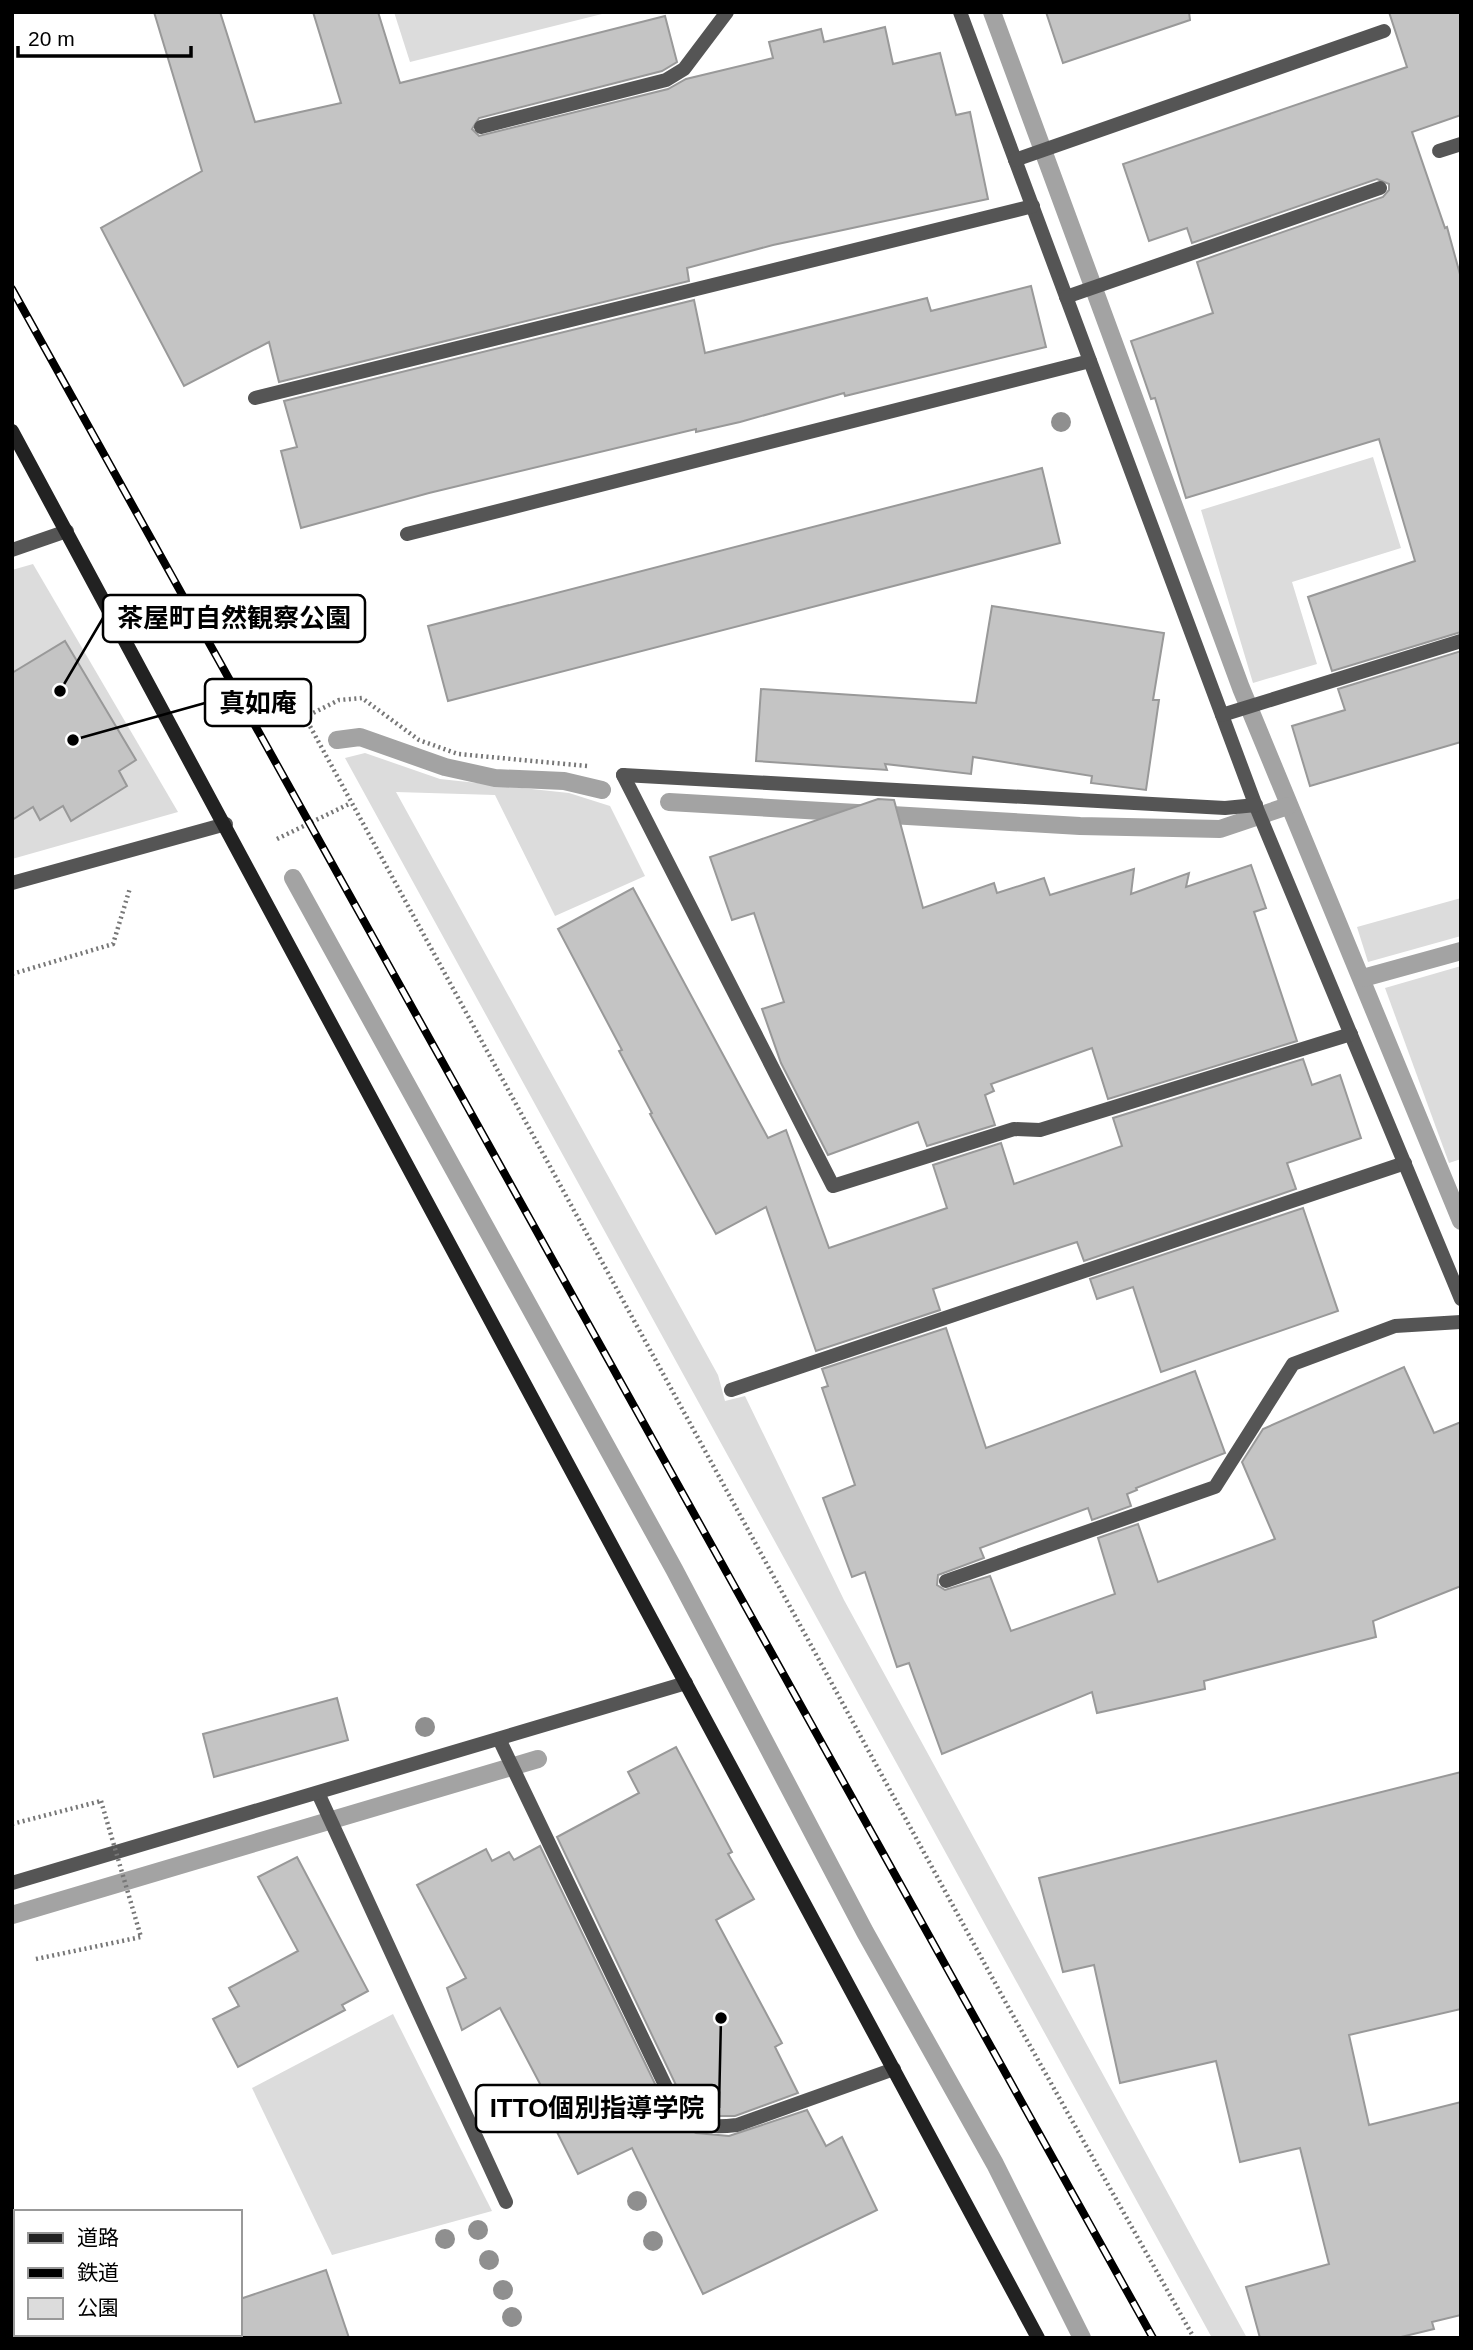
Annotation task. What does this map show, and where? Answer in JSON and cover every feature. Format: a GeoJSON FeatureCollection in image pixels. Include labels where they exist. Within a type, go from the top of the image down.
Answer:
{"type":"FeatureCollection","features":[{"type":"Feature","properties":{"kind":"street"},"geometry":{"type":"LineString","coordinates":[[481,127],[666,80],[684,69],[727,12]]}},
{"type":"Feature","properties":{"kind":"street"},"geometry":{"type":"LineString","coordinates":[[960,12],[1023,157],[1032,206],[1256,807],[1461,1299]]}},
{"type":"Feature","properties":{"kind":"street"},"geometry":{"type":"LineString","coordinates":[[1023,157],[1384,31]]}},
{"type":"Feature","properties":{"kind":"street"},"geometry":{"type":"LineString","coordinates":[[1439,151],[1461,144]]}},
{"type":"Feature","properties":{"kind":"street"},"geometry":{"type":"LineString","coordinates":[[1066,297],[1380,188]]}},
{"type":"Feature","properties":{"kind":"street"},"geometry":{"type":"LineString","coordinates":[[255,398],[1032,206]]}},
{"type":"Feature","properties":{"kind":"street"},"geometry":{"type":"LineString","coordinates":[[407,534],[1090,361]]}},
{"type":"Feature","properties":{"kind":"street"},"geometry":{"type":"LineString","coordinates":[[12,430],[1038,2338]]}},
{"type":"Feature","properties":{"kind":"street"},"geometry":{"type":"LineString","coordinates":[[12,550],[67,531]]}},
{"type":"Feature","properties":{"kind":"street"},"geometry":{"type":"LineString","coordinates":[[1222,715],[1461,641]]}},
{"type":"Feature","properties":{"kind":"street"},"geometry":{"type":"LineString","coordinates":[[623,775],[1225,808],[1256,807]]}},
{"type":"Feature","properties":{"kind":"street"},"geometry":{"type":"LineString","coordinates":[[623,775],[834,1186],[1014,1129],[1040,1130],[1351,1034]]}},
{"type":"Feature","properties":{"kind":"street"},"geometry":{"type":"LineString","coordinates":[[12,883],[226,824]]}},
{"type":"Feature","properties":{"kind":"street"},"geometry":{"type":"LineString","coordinates":[[731,1390],[1405,1163]]}},
{"type":"Feature","properties":{"kind":"street"},"geometry":{"type":"LineString","coordinates":[[946,1581],[1215,1487],[1293,1364],[1395,1326],[1461,1322]]}},
{"type":"Feature","properties":{"kind":"street"},"geometry":{"type":"LineString","coordinates":[[12,1883],[321,1800],[499,1739],[685,1683]]}},
{"type":"Feature","properties":{"kind":"street"},"geometry":{"type":"LineString","coordinates":[[499,1739],[678,2112],[693,2123],[713,2128],[737,2125],[894,2069]]}},
{"type":"Feature","properties":{"kind":"street"},"geometry":{"type":"LineString","coordinates":[[321,1800],[506,2202]]}},
{"type":"Feature","properties":{"kind":"path"},"geometry":{"type":"LineString","coordinates":[[623,775],[590,767],[458,754],[419,740],[362,698],[339,700],[305,717],[1006,2003],[1194,2338]]}},
{"type":"Feature","properties":{"kind":"path"},"geometry":{"type":"LineString","coordinates":[[277,839],[351,803]]}},
{"type":"Feature","properties":{"kind":"path"},"geometry":{"type":"LineString","coordinates":[[12,974],[113,944],[142,848]]}},
{"type":"Feature","properties":{"kind":"path"},"geometry":{"type":"LineString","coordinates":[[12,1824],[101,1801],[141,1937],[36,1959]]}},
{"type":"Feature","properties":{"kind":"green space"},"geometry":{"type":"Polygon","coordinates":[[[394,12],[610,12],[410,62],[394,12]]]}},
{"type":"Feature","properties":{"kind":"green space"},"geometry":{"type":"Polygon","coordinates":[[[1373,457],[1401,548],[1292,582],[1317,664],[1253,683],[1201,510],[1373,457]]]}},
{"type":"Feature","properties":{"kind":"green space"},"geometry":{"type":"Polygon","coordinates":[[[33,564],[178,812],[12,859],[12,570],[33,564]]]}},
{"type":"Feature","properties":{"kind":"green space"},"geometry":{"type":"Polygon","coordinates":[[[365,753],[440,779],[569,793],[610,806],[645,876],[555,916],[495,795],[396,792],[718,1375],[725,1401],[745,1396],[844,1600],[1247,2338],[1212,2338],[345,758],[365,753]]]}},
{"type":"Feature","properties":{"kind":"green space"},"geometry":{"type":"Polygon","coordinates":[[[1461,898],[1461,936],[1368,962],[1357,927],[1461,898]]]}},
{"type":"Feature","properties":{"kind":"green space"},"geometry":{"type":"Polygon","coordinates":[[[1461,966],[1461,1159],[1449,1163],[1385,988],[1461,966]]]}},
{"type":"Feature","properties":{"kind":"green space"},"geometry":{"type":"Polygon","coordinates":[[[393,2014],[492,2211],[332,2255],[252,2088],[393,2014]]]}},
{"type":"Feature","properties":{"kind":"building"},"geometry":{"type":"Polygon","coordinates":[[[154,12],[220,12],[255,122],[341,103],[313,12],[378,12],[400,83],[665,16],[677,62],[662,71],[479,118],[472,129],[479,136],[668,89],[686,79],[773,58],[769,42],[821,29],[824,42],[885,27],[893,64],[940,53],[956,115],[970,112],[988,199],[773,245],[687,268],[689,281],[279,382],[269,342],[184,386],[101,228],[202,171],[154,12]]]}},
{"type":"Feature","properties":{"kind":"building"},"geometry":{"type":"Polygon","coordinates":[[[1046,12],[1189,12],[1190,20],[1063,63],[1046,12]]]}},
{"type":"Feature","properties":{"kind":"building"},"geometry":{"type":"Polygon","coordinates":[[[1389,12],[1461,12],[1461,115],[1412,132],[1445,228],[1447,227],[1461,278],[1461,632],[1332,671],[1308,597],[1415,561],[1379,439],[1186,498],[1155,398],[1151,399],[1131,341],[1213,313],[1197,262],[1383,197],[1389,190],[1389,184],[1377,179],[1192,243],[1187,228],[1149,241],[1123,164],[1407,67],[1389,12]]]}},
{"type":"Feature","properties":{"kind":"building"},"geometry":{"type":"Polygon","coordinates":[[[1031,286],[1046,347],[845,396],[844,393],[740,422],[696,432],[696,429],[429,493],[301,528],[281,451],[297,447],[284,401],[694,300],[705,353],[927,298],[931,311],[1031,286]]]}},
{"type":"Feature","properties":{"kind":"building"},"geometry":{"type":"Polygon","coordinates":[[[1042,468],[1060,543],[448,701],[428,626],[1042,468]]]}},
{"type":"Feature","properties":{"kind":"building"},"geometry":{"type":"Polygon","coordinates":[[[992,606],[1164,633],[1153,700],[1159,700],[1146,790],[1091,783],[1092,776],[973,757],[971,774],[885,764],[887,770],[756,761],[761,689],[976,703],[992,606]]]}},
{"type":"Feature","properties":{"kind":"building"},"geometry":{"type":"Polygon","coordinates":[[[65,641],[136,760],[119,771],[127,786],[71,821],[63,806],[40,820],[33,807],[12,820],[12,673],[65,641]]]}},
{"type":"Feature","properties":{"kind":"building"},"geometry":{"type":"Polygon","coordinates":[[[1461,651],[1461,742],[1310,786],[1292,726],[1345,710],[1338,689],[1461,651]]]}},
{"type":"Feature","properties":{"kind":"building"},"geometry":{"type":"Polygon","coordinates":[[[878,799],[894,800],[923,908],[994,883],[997,893],[1044,878],[1050,895],[1134,869],[1131,894],[1189,873],[1186,887],[1251,865],[1266,908],[1254,912],[1297,1041],[1108,1099],[1092,1048],[991,1084],[994,1091],[985,1095],[995,1125],[927,1146],[918,1122],[828,1155],[781,1063],[762,1009],[784,1002],[754,913],[732,920],[710,857],[878,799]]]}},
{"type":"Feature","properties":{"kind":"building"},"geometry":{"type":"Polygon","coordinates":[[[633,888],[768,1138],[786,1130],[829,1248],[947,1208],[933,1165],[1001,1143],[1014,1184],[1122,1146],[1113,1118],[1303,1059],[1312,1085],[1340,1075],[1361,1138],[1287,1163],[1296,1189],[1084,1261],[1077,1242],[933,1289],[940,1310],[816,1351],[766,1207],[716,1234],[650,1114],[652,1113],[619,1051],[622,1050],[558,929],[633,888]]]}},
{"type":"Feature","properties":{"kind":"building"},"geometry":{"type":"Polygon","coordinates":[[[1303,1208],[1338,1311],[1161,1372],[1133,1287],[1097,1299],[1090,1279],[1303,1208]]]}},
{"type":"Feature","properties":{"kind":"building"},"geometry":{"type":"Polygon","coordinates":[[[946,1328],[986,1448],[1195,1371],[1225,1453],[1136,1488],[1137,1490],[1127,1494],[1131,1506],[1092,1520],[1088,1508],[980,1548],[984,1558],[938,1575],[937,1585],[945,1590],[990,1576],[1011,1631],[1115,1594],[1098,1538],[1138,1524],[1158,1582],[1275,1539],[1242,1462],[1263,1429],[1404,1367],[1434,1433],[1461,1422],[1461,1586],[1373,1621],[1376,1637],[1204,1681],[1205,1689],[1097,1713],[1092,1692],[942,1754],[909,1663],[897,1667],[865,1572],[852,1577],[823,1498],[855,1485],[822,1388],[828,1386],[822,1369],[946,1328]]]}},
{"type":"Feature","properties":{"kind":"building"},"geometry":{"type":"Polygon","coordinates":[[[337,1698],[348,1740],[214,1777],[203,1734],[337,1698]]]}},
{"type":"Feature","properties":{"kind":"building"},"geometry":{"type":"Polygon","coordinates":[[[676,1747],[732,1852],[728,1854],[754,1899],[716,1920],[782,2043],[775,2047],[798,2093],[735,2116],[707,2116],[686,2106],[557,1837],[639,1793],[628,1772],[676,1747]]]}},
{"type":"Feature","properties":{"kind":"building"},"geometry":{"type":"Polygon","coordinates":[[[1461,1772],[1461,2009],[1349,2035],[1369,2125],[1461,2102],[1461,2315],[1432,2322],[1434,2329],[1397,2338],[1260,2338],[1246,2287],[1329,2264],[1300,2148],[1240,2162],[1216,2061],[1120,2083],[1094,1965],[1063,1972],[1039,1878],[1461,1772]]]}},
{"type":"Feature","properties":{"kind":"building"},"geometry":{"type":"Polygon","coordinates":[[[540,1846],[672,2119],[696,2133],[729,2136],[807,2110],[826,2146],[842,2137],[877,2210],[703,2294],[632,2148],[578,2174],[542,2102],[548,2099],[500,2008],[462,2030],[447,1988],[466,1978],[417,1885],[486,1849],[492,1861],[509,1852],[514,1860],[540,1846]]]}},
{"type":"Feature","properties":{"kind":"building"},"geometry":{"type":"Polygon","coordinates":[[[297,1857],[368,1991],[342,2005],[345,2010],[238,2067],[213,2019],[239,2006],[229,1988],[298,1951],[258,1877],[297,1857]]]}},
{"type":"Feature","properties":{"kind":"building"},"geometry":{"type":"Polygon","coordinates":[[[326,2270],[349,2338],[240,2338],[242,2298],[326,2270]]]}},
{"type":"Feature","properties":{"kind":"waterway"},"geometry":{"type":"LineString","coordinates":[[992,12],[1241,688],[1461,1221]]}},
{"type":"Feature","properties":{"kind":"waterway"},"geometry":{"type":"LineString","coordinates":[[337,740],[360,737],[445,767],[495,778],[564,781],[602,790]]}},
{"type":"Feature","properties":{"kind":"waterway"},"geometry":{"type":"LineString","coordinates":[[669,802],[1080,826],[1220,829],[1288,806]]}},
{"type":"Feature","properties":{"kind":"waterway"},"geometry":{"type":"LineString","coordinates":[[293,878],[674,1569],[865,1932],[995,2164],[1082,2338]]}},
{"type":"Feature","properties":{"kind":"waterway"},"geometry":{"type":"LineString","coordinates":[[1363,978],[1461,951]]}},
{"type":"Feature","properties":{"kind":"waterway"},"geometry":{"type":"LineString","coordinates":[[12,1915],[538,1759]]}},
{"type":"Feature","properties":{"kind":"railway"},"geometry":{"type":"LineString","coordinates":[[12,289],[1153,2338]]}},
{"type":"Feature","properties":{"kind":"place","name":"茶屋町自然観察公園"},"geometry":{"type":"Point","coordinates":[60,691]}},
{"type":"Feature","properties":{"kind":"place","name":"真如庵"},"geometry":{"type":"Point","coordinates":[73,740]}},
{"type":"Feature","properties":{"kind":"place","name":"ITTO個別指導学院"},"geometry":{"type":"Point","coordinates":[721,2018]}}]}
